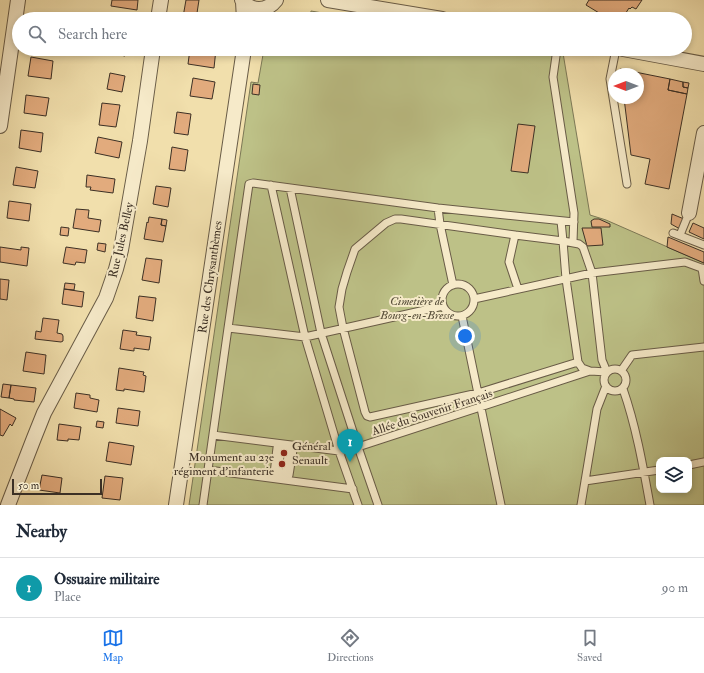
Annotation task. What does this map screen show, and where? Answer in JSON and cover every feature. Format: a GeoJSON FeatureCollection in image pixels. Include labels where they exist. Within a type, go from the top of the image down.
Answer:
{"type":"FeatureCollection","features":[{"type":"Feature","properties":{"kind":"street"},"geometry":{"type":"LineString","coordinates":[[16,12],[18,0]]}},
{"type":"Feature","properties":{"kind":"street"},"geometry":{"type":"LineString","coordinates":[[159,12],[161,0]]}},
{"type":"Feature","properties":{"kind":"street"},"geometry":{"type":"LineString","coordinates":[[262,12],[276,0]]}},
{"type":"Feature","properties":{"kind":"street"},"geometry":{"type":"LineString","coordinates":[[328,0],[400,12]]}},
{"type":"Feature","properties":{"kind":"street"},"geometry":{"type":"LineString","coordinates":[[243,1],[247,6],[257,12]]}},
{"type":"Feature","properties":{"kind":"street"},"geometry":{"type":"LineString","coordinates":[[243,1],[244,12]]}},
{"type":"Feature","properties":{"kind":"street"},"geometry":{"type":"LineString","coordinates":[[0,126],[12,42]]}},
{"type":"Feature","properties":{"kind":"street","name":"Rue Jules Belley"},"geometry":{"type":"LineString","coordinates":[[8,505],[44,413],[106,298],[116,269],[121,250],[140,142],[153,56]]}},
{"type":"Feature","properties":{"kind":"street","name":"Rue des Chrysanthèmes"},"geometry":{"type":"LineString","coordinates":[[176,505],[243,56]]}},
{"type":"Feature","properties":{"kind":"street"},"geometry":{"type":"LineString","coordinates":[[661,56],[704,64]]}},
{"type":"Feature","properties":{"kind":"street"},"geometry":{"type":"LineString","coordinates":[[689,213],[701,166],[704,133]]}},
{"type":"Feature","properties":{"kind":"lane"},"geometry":{"type":"LineString","coordinates":[[556,56],[553,77],[574,213],[573,242]]}},
{"type":"Feature","properties":{"kind":"lane"},"geometry":{"type":"LineString","coordinates":[[615,56],[610,79],[627,184]]}},
{"type":"Feature","properties":{"kind":"lane"},"geometry":{"type":"LineString","coordinates":[[203,505],[249,184],[271,185],[438,208],[574,222]]}},
{"type":"Feature","properties":{"kind":"lane"},"geometry":{"type":"LineString","coordinates":[[271,185],[305,337],[339,451],[358,505]]}},
{"type":"Feature","properties":{"kind":"lane"},"geometry":{"type":"LineString","coordinates":[[290,188],[321,333],[378,505]]}},
{"type":"Feature","properties":{"kind":"lane"},"geometry":{"type":"LineString","coordinates":[[438,208],[453,285]]}},
{"type":"Feature","properties":{"kind":"lane"},"geometry":{"type":"LineString","coordinates":[[689,213],[677,234],[704,245]]}},
{"type":"Feature","properties":{"kind":"lane"},"geometry":{"type":"LineString","coordinates":[[578,362],[478,393],[370,417],[367,416],[343,328],[339,307],[347,272],[355,249],[386,223],[395,219],[579,244],[583,247],[592,273],[602,360],[607,372]]}},
{"type":"Feature","properties":{"kind":"lane"},"geometry":{"type":"LineString","coordinates":[[561,221],[566,279],[578,362],[582,368],[590,371]]}},
{"type":"Feature","properties":{"kind":"lane"},"geometry":{"type":"LineString","coordinates":[[515,235],[509,262],[518,290]]}},
{"type":"Feature","properties":{"kind":"lane"},"geometry":{"type":"LineString","coordinates":[[474,299],[592,273],[685,262],[703,269],[704,281]]}},
{"type":"Feature","properties":{"kind":"lane"},"geometry":{"type":"LineString","coordinates":[[453,285],[465,285],[473,294],[474,304],[470,312],[462,316],[453,316],[445,310],[443,306],[443,293],[449,286],[453,285]]}},
{"type":"Feature","properties":{"kind":"lane"},"geometry":{"type":"LineString","coordinates":[[228,328],[305,337],[443,306]]}},
{"type":"Feature","properties":{"kind":"lane"},"geometry":{"type":"LineString","coordinates":[[462,316],[502,505]]}},
{"type":"Feature","properties":{"kind":"lane"},"geometry":{"type":"LineString","coordinates":[[621,371],[632,355],[704,347]]}},
{"type":"Feature","properties":{"kind":"lane"},"geometry":{"type":"LineString","coordinates":[[614,369],[621,371],[626,379],[623,389],[617,391],[611,390],[606,386],[604,380],[607,372],[614,369]]}},
{"type":"Feature","properties":{"kind":"lane","name":"Allée du Souvenir Français"},"geometry":{"type":"LineString","coordinates":[[213,435],[339,451],[358,447],[590,371],[607,372]]}},
{"type":"Feature","properties":{"kind":"lane"},"geometry":{"type":"LineString","coordinates":[[581,505],[597,409],[606,386]]}},
{"type":"Feature","properties":{"kind":"lane"},"geometry":{"type":"LineString","coordinates":[[623,389],[630,408],[650,505]]}},
{"type":"Feature","properties":{"kind":"lane"},"geometry":{"type":"LineString","coordinates":[[692,464],[704,462]]}},
{"type":"Feature","properties":{"kind":"lane"},"geometry":{"type":"LineString","coordinates":[[208,470],[353,489]]}},
{"type":"Feature","properties":{"kind":"lane"},"geometry":{"type":"LineString","coordinates":[[585,481],[656,470]]}},
{"type":"Feature","properties":{"kind":"green space","name":"Cimetière de Bourg-en-Bresse"},"geometry":{"type":"Polygon","coordinates":[[[263,56],[564,56],[590,215],[606,220],[704,263],[704,505],[189,505],[251,82],[258,83],[263,56]]]}},
{"type":"Feature","properties":{"kind":"building"},"geometry":{"type":"Polygon","coordinates":[[[112,0],[138,0],[137,10],[111,6],[112,0]]]}},
{"type":"Feature","properties":{"kind":"building"},"geometry":{"type":"Polygon","coordinates":[[[186,0],[199,0],[197,12],[184,12],[186,0]]]}},
{"type":"Feature","properties":{"kind":"building"},"geometry":{"type":"Polygon","coordinates":[[[589,0],[642,0],[636,9],[632,7],[630,9],[629,8],[626,12],[598,12],[586,5],[589,0]]]}},
{"type":"Feature","properties":{"kind":"building"},"geometry":{"type":"Polygon","coordinates":[[[189,56],[215,56],[214,68],[188,64],[189,56]]]}},
{"type":"Feature","properties":{"kind":"building"},"geometry":{"type":"Polygon","coordinates":[[[31,57],[53,61],[51,79],[28,76],[31,57]]]}},
{"type":"Feature","properties":{"kind":"building"},"geometry":{"type":"Polygon","coordinates":[[[110,73],[125,76],[122,92],[107,89],[110,73]]]}},
{"type":"Feature","properties":{"kind":"building"},"geometry":{"type":"Polygon","coordinates":[[[644,74],[670,79],[668,90],[687,94],[669,189],[645,184],[650,159],[631,155],[625,104],[644,104],[644,74]]]}},
{"type":"Feature","properties":{"kind":"building"},"geometry":{"type":"Polygon","coordinates":[[[193,78],[215,82],[212,99],[190,96],[193,78]]]}},
{"type":"Feature","properties":{"kind":"building"},"geometry":{"type":"Polygon","coordinates":[[[670,79],[683,82],[683,87],[688,88],[687,94],[668,90],[670,79]]]}},
{"type":"Feature","properties":{"kind":"building"},"geometry":{"type":"Polygon","coordinates":[[[683,82],[689,83],[688,88],[683,87],[683,82]]]}},
{"type":"Feature","properties":{"kind":"building"},"geometry":{"type":"Polygon","coordinates":[[[253,84],[260,85],[259,95],[252,94],[253,84]]]}},
{"type":"Feature","properties":{"kind":"building"},"geometry":{"type":"Polygon","coordinates":[[[26,95],[49,98],[46,116],[24,113],[26,95]]]}},
{"type":"Feature","properties":{"kind":"building"},"geometry":{"type":"Polygon","coordinates":[[[102,103],[120,105],[116,127],[99,125],[102,103]]]}},
{"type":"Feature","properties":{"kind":"building"},"geometry":{"type":"Polygon","coordinates":[[[177,112],[191,114],[188,135],[174,133],[177,112]]]}},
{"type":"Feature","properties":{"kind":"building"},"geometry":{"type":"Polygon","coordinates":[[[518,124],[535,126],[528,173],[511,171],[518,124]]]}},
{"type":"Feature","properties":{"kind":"building"},"geometry":{"type":"Polygon","coordinates":[[[21,130],[43,133],[41,152],[19,148],[21,130]]]}},
{"type":"Feature","properties":{"kind":"building"},"geometry":{"type":"Polygon","coordinates":[[[98,137],[122,142],[119,158],[95,153],[98,137]]]}},
{"type":"Feature","properties":{"kind":"building"},"geometry":{"type":"Polygon","coordinates":[[[172,147],[188,150],[185,171],[169,169],[172,147]]]}},
{"type":"Feature","properties":{"kind":"building"},"geometry":{"type":"Polygon","coordinates":[[[16,167],[38,171],[35,188],[13,185],[16,167]]]}},
{"type":"Feature","properties":{"kind":"building"},"geometry":{"type":"Polygon","coordinates":[[[87,175],[115,179],[113,193],[90,190],[91,187],[86,187],[87,175]]]}},
{"type":"Feature","properties":{"kind":"building"},"geometry":{"type":"Polygon","coordinates":[[[156,186],[171,188],[168,207],[153,204],[156,186]]]}},
{"type":"Feature","properties":{"kind":"building"},"geometry":{"type":"Polygon","coordinates":[[[9,201],[31,204],[29,221],[7,218],[9,201]]]}},
{"type":"Feature","properties":{"kind":"building"},"geometry":{"type":"Polygon","coordinates":[[[76,209],[89,210],[88,218],[101,220],[99,232],[73,228],[76,209]]]}},
{"type":"Feature","properties":{"kind":"building"},"geometry":{"type":"Polygon","coordinates":[[[672,214],[684,219],[680,229],[671,224],[672,214]]]}},
{"type":"Feature","properties":{"kind":"building"},"geometry":{"type":"Polygon","coordinates":[[[149,217],[162,219],[161,225],[166,226],[163,242],[144,239],[149,217]]]}},
{"type":"Feature","properties":{"kind":"building"},"geometry":{"type":"Polygon","coordinates":[[[162,219],[167,220],[166,226],[161,225],[162,219]]]}},
{"type":"Feature","properties":{"kind":"building"},"geometry":{"type":"Polygon","coordinates":[[[594,219],[599,219],[610,224],[610,227],[592,227],[591,221],[594,219]]]}},
{"type":"Feature","properties":{"kind":"building"},"geometry":{"type":"Polygon","coordinates":[[[693,223],[704,228],[704,239],[689,232],[693,223]]]}},
{"type":"Feature","properties":{"kind":"building"},"geometry":{"type":"Polygon","coordinates":[[[61,227],[69,228],[68,236],[60,235],[61,227]]]}},
{"type":"Feature","properties":{"kind":"building"},"geometry":{"type":"Polygon","coordinates":[[[582,228],[601,228],[603,245],[587,246],[582,228]]]}},
{"type":"Feature","properties":{"kind":"building"},"geometry":{"type":"Polygon","coordinates":[[[668,237],[704,252],[704,263],[667,247],[668,237]]]}},
{"type":"Feature","properties":{"kind":"building"},"geometry":{"type":"Polygon","coordinates":[[[98,243],[106,244],[105,252],[97,250],[98,243]]]}},
{"type":"Feature","properties":{"kind":"building"},"geometry":{"type":"Polygon","coordinates":[[[0,247],[21,250],[21,247],[29,248],[27,266],[0,262],[0,247]]]}},
{"type":"Feature","properties":{"kind":"building"},"geometry":{"type":"Polygon","coordinates":[[[66,247],[87,250],[85,263],[76,262],[75,265],[63,263],[66,247]]]}},
{"type":"Feature","properties":{"kind":"building"},"geometry":{"type":"Polygon","coordinates":[[[146,258],[162,260],[159,283],[142,280],[146,258]]]}},
{"type":"Feature","properties":{"kind":"building"},"geometry":{"type":"Polygon","coordinates":[[[0,279],[9,280],[7,300],[0,299],[0,279]]]}},
{"type":"Feature","properties":{"kind":"building"},"geometry":{"type":"Polygon","coordinates":[[[65,283],[75,284],[74,290],[64,289],[65,283]]]}},
{"type":"Feature","properties":{"kind":"building"},"geometry":{"type":"Polygon","coordinates":[[[64,289],[84,292],[82,307],[62,304],[64,289]]]}},
{"type":"Feature","properties":{"kind":"building"},"geometry":{"type":"Polygon","coordinates":[[[139,296],[156,298],[153,321],[136,318],[139,296]]]}},
{"type":"Feature","properties":{"kind":"building"},"geometry":{"type":"Polygon","coordinates":[[[43,318],[59,320],[57,333],[62,334],[63,341],[35,339],[36,331],[41,332],[43,318]]]}},
{"type":"Feature","properties":{"kind":"building"},"geometry":{"type":"Polygon","coordinates":[[[123,330],[137,332],[136,335],[151,337],[149,350],[134,348],[134,351],[120,349],[123,330]]]}},
{"type":"Feature","properties":{"kind":"building"},"geometry":{"type":"Polygon","coordinates":[[[26,352],[46,355],[44,374],[23,371],[26,352]]]}},
{"type":"Feature","properties":{"kind":"building"},"geometry":{"type":"Polygon","coordinates":[[[119,368],[144,372],[143,375],[146,376],[144,392],[124,389],[124,391],[116,390],[119,368]]]}},
{"type":"Feature","properties":{"kind":"building"},"geometry":{"type":"Polygon","coordinates":[[[3,384],[11,385],[9,398],[1,397],[3,384]]]}},
{"type":"Feature","properties":{"kind":"building"},"geometry":{"type":"Polygon","coordinates":[[[11,385],[36,388],[34,402],[9,398],[11,385]]]}},
{"type":"Feature","properties":{"kind":"building"},"geometry":{"type":"Polygon","coordinates":[[[76,393],[90,395],[90,398],[99,400],[97,412],[74,408],[76,393]]]}},
{"type":"Feature","properties":{"kind":"building"},"geometry":{"type":"Polygon","coordinates":[[[118,408],[140,411],[138,426],[116,423],[118,408]]]}},
{"type":"Feature","properties":{"kind":"building"},"geometry":{"type":"Polygon","coordinates":[[[0,409],[16,418],[12,426],[10,424],[3,436],[0,435],[0,409]]]}},
{"type":"Feature","properties":{"kind":"building"},"geometry":{"type":"Polygon","coordinates":[[[97,421],[104,422],[103,428],[96,427],[97,421]]]}},
{"type":"Feature","properties":{"kind":"building"},"geometry":{"type":"Polygon","coordinates":[[[59,424],[81,427],[79,440],[57,440],[59,424]]]}},
{"type":"Feature","properties":{"kind":"building"},"geometry":{"type":"Polygon","coordinates":[[[109,442],[134,446],[131,465],[106,461],[109,442]]]}},
{"type":"Feature","properties":{"kind":"building"},"geometry":{"type":"Polygon","coordinates":[[[42,475],[62,478],[60,493],[39,490],[42,475]]]}},
{"type":"Feature","properties":{"kind":"building"},"geometry":{"type":"Polygon","coordinates":[[[105,476],[123,478],[120,500],[102,498],[105,476]]]}},
{"type":"Feature","properties":{"kind":"place","name":"Général Senault"},"geometry":{"type":"Point","coordinates":[284,453]}},
{"type":"Feature","properties":{"kind":"place","name":"Ossuaire militaire"},"geometry":{"type":"Point","coordinates":[350,462]}},
{"type":"Feature","properties":{"kind":"place","name":"Monument au 23e régiment d'infanterie"},"geometry":{"type":"Point","coordinates":[282,464]}}]}
